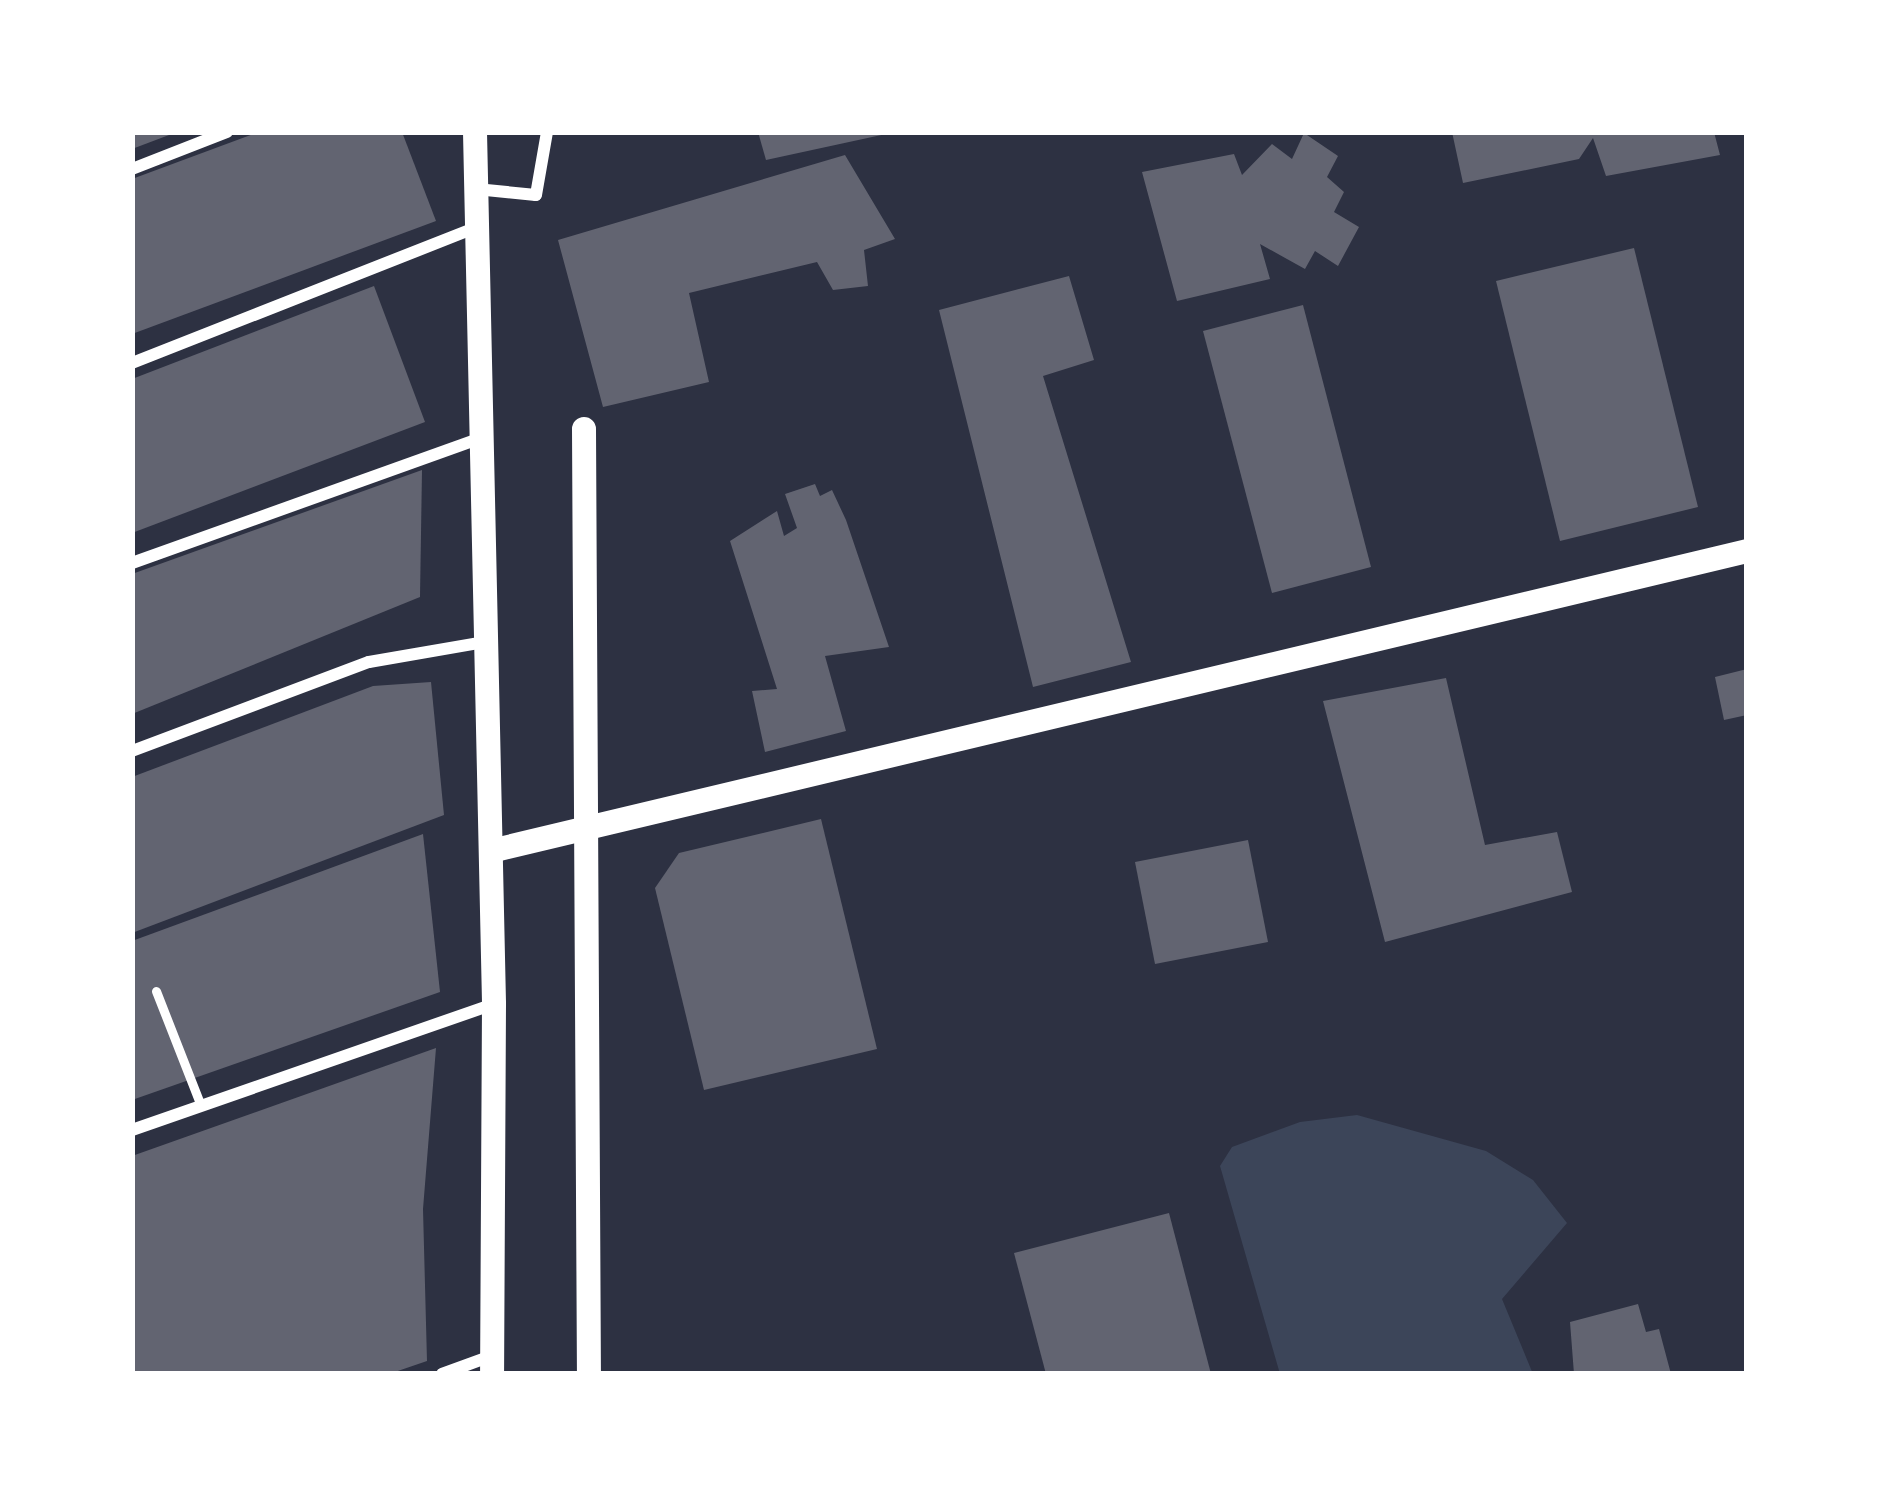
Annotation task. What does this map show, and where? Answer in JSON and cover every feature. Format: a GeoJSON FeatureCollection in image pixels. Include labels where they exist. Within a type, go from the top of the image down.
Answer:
{"type":"FeatureCollection","features":[{"type":"Feature","properties":{"kind":"main road"},"geometry":{"type":"LineString","coordinates":[[473,138],[494,1004],[491,1365]]}},
{"type":"Feature","properties":{"kind":"main road"},"geometry":{"type":"LineString","coordinates":[[584,429],[590,827],[589,1374]]}},
{"type":"Feature","properties":{"kind":"main road"},"geometry":{"type":"LineString","coordinates":[[490,851],[1747,551]]}},
{"type":"Feature","properties":{"kind":"street"},"geometry":{"type":"LineString","coordinates":[[132,170],[227,132]]}},
{"type":"Feature","properties":{"kind":"street"},"geometry":{"type":"LineString","coordinates":[[476,189],[536,194],[547,132]]}},
{"type":"Feature","properties":{"kind":"street"},"geometry":{"type":"LineString","coordinates":[[132,363],[478,227]]}},
{"type":"Feature","properties":{"kind":"street"},"geometry":{"type":"LineString","coordinates":[[132,563],[482,437]]}},
{"type":"Feature","properties":{"kind":"street"},"geometry":{"type":"LineString","coordinates":[[132,751],[369,662],[486,641]]}},
{"type":"Feature","properties":{"kind":"street"},"geometry":{"type":"LineString","coordinates":[[132,1130],[494,1004]]}},
{"type":"Feature","properties":{"kind":"street"},"geometry":{"type":"LineString","coordinates":[[442,1374],[491,1365]]}},
{"type":"Feature","properties":{"kind":"lane"},"geometry":{"type":"LineString","coordinates":[[156,991],[201,1106]]}},
{"type":"Feature","properties":{"kind":"shaded area"},"geometry":{"type":"Polygon","coordinates":[[[1357,1115],[1486,1151],[1533,1180],[1567,1223],[1502,1299],[1533,1374],[1280,1374],[1220,1166],[1232,1147],[1300,1122],[1357,1115]]]}},
{"type":"Feature","properties":{"kind":"building"},"geometry":{"type":"Polygon","coordinates":[[[132,132],[177,132],[132,149],[132,132]]]}},
{"type":"Feature","properties":{"kind":"building"},"geometry":{"type":"Polygon","coordinates":[[[259,132],[402,132],[436,221],[132,334],[132,179],[259,132]]]}},
{"type":"Feature","properties":{"kind":"building"},"geometry":{"type":"Polygon","coordinates":[[[758,132],[885,132],[886,134],[766,160],[758,132]]]}},
{"type":"Feature","properties":{"kind":"building"},"geometry":{"type":"Polygon","coordinates":[[[1452,132],[1714,132],[1720,155],[1606,176],[1593,138],[1579,159],[1463,183],[1452,132]]]}},
{"type":"Feature","properties":{"kind":"building"},"geometry":{"type":"Polygon","coordinates":[[[1304,133],[1338,156],[1327,177],[1344,192],[1334,212],[1359,227],[1338,266],[1315,251],[1305,269],[1260,244],[1270,279],[1177,301],[1142,172],[1234,154],[1242,175],[1272,144],[1292,159],[1304,133]]]}},
{"type":"Feature","properties":{"kind":"building"},"geometry":{"type":"Polygon","coordinates":[[[845,155],[895,239],[864,250],[868,286],[833,290],[817,262],[689,293],[709,382],[603,407],[558,240],[845,155]]]}},
{"type":"Feature","properties":{"kind":"building"},"geometry":{"type":"Polygon","coordinates":[[[1634,248],[1698,507],[1560,541],[1496,281],[1634,248]]]}},
{"type":"Feature","properties":{"kind":"building"},"geometry":{"type":"Polygon","coordinates":[[[1069,276],[1094,360],[1043,376],[1131,662],[1033,687],[939,310],[1069,276]]]}},
{"type":"Feature","properties":{"kind":"building"},"geometry":{"type":"Polygon","coordinates":[[[374,286],[425,422],[132,533],[132,379],[374,286]]]}},
{"type":"Feature","properties":{"kind":"building"},"geometry":{"type":"Polygon","coordinates":[[[1303,305],[1371,567],[1272,593],[1203,331],[1303,305]]]}},
{"type":"Feature","properties":{"kind":"building"},"geometry":{"type":"Polygon","coordinates":[[[422,470],[420,597],[132,714],[132,574],[422,470]]]}},
{"type":"Feature","properties":{"kind":"building"},"geometry":{"type":"Polygon","coordinates":[[[815,484],[820,496],[832,490],[846,520],[889,647],[825,656],[846,731],[765,752],[752,691],[777,689],[730,541],[777,511],[784,536],[797,528],[785,494],[815,484]]]}},
{"type":"Feature","properties":{"kind":"building"},"geometry":{"type":"Polygon","coordinates":[[[1747,669],[1747,715],[1724,720],[1715,677],[1747,669]]]}},
{"type":"Feature","properties":{"kind":"building"},"geometry":{"type":"Polygon","coordinates":[[[1446,678],[1485,845],[1557,832],[1572,892],[1385,942],[1323,701],[1446,678]]]}},
{"type":"Feature","properties":{"kind":"building"},"geometry":{"type":"Polygon","coordinates":[[[431,682],[444,815],[132,933],[132,777],[373,686],[431,682]]]}},
{"type":"Feature","properties":{"kind":"building"},"geometry":{"type":"Polygon","coordinates":[[[821,819],[877,1049],[704,1090],[655,888],[679,853],[821,819]]]}},
{"type":"Feature","properties":{"kind":"building"},"geometry":{"type":"Polygon","coordinates":[[[423,834],[440,992],[132,1100],[132,941],[423,834]]]}},
{"type":"Feature","properties":{"kind":"building"},"geometry":{"type":"Polygon","coordinates":[[[1248,840],[1268,942],[1155,964],[1135,862],[1248,840]]]}},
{"type":"Feature","properties":{"kind":"building"},"geometry":{"type":"Polygon","coordinates":[[[436,1048],[423,1209],[427,1361],[389,1374],[132,1374],[132,1156],[436,1048]]]}},
{"type":"Feature","properties":{"kind":"building"},"geometry":{"type":"Polygon","coordinates":[[[1169,1213],[1211,1374],[1046,1374],[1014,1253],[1169,1213]]]}},
{"type":"Feature","properties":{"kind":"building"},"geometry":{"type":"Polygon","coordinates":[[[1638,1304],[1646,1332],[1659,1329],[1671,1374],[1574,1374],[1570,1322],[1638,1304]]]}}]}
